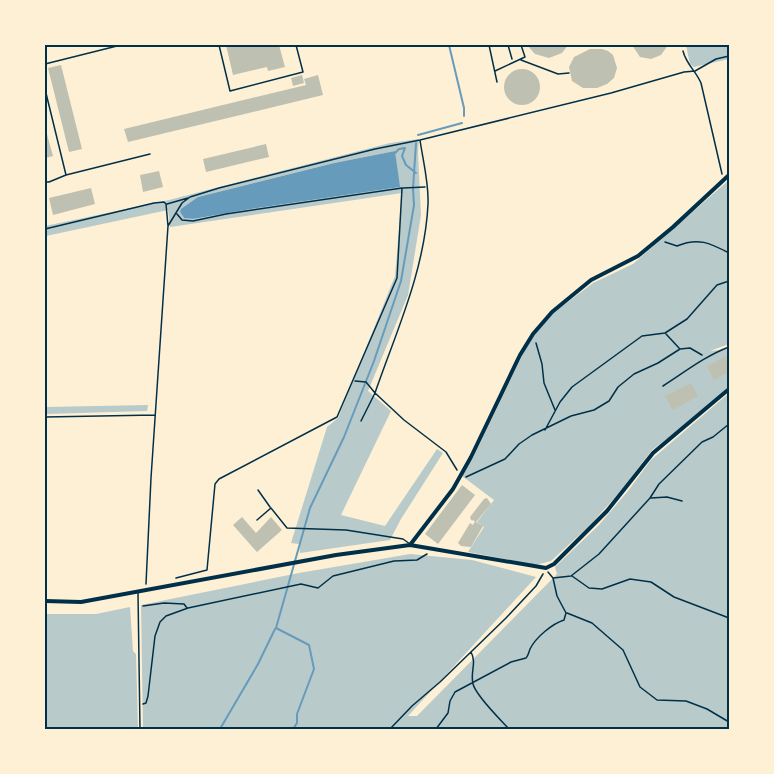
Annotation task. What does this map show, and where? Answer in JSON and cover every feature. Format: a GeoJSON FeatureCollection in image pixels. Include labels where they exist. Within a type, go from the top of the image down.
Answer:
{"type":"FeatureCollection","features":[{"type":"Feature","properties":{"kind":"street"},"geometry":{"type":"LineString","coordinates":[[410,545],[460,478],[520,355],[533,334],[552,312],[591,280],[638,256],[728,176]]}},
{"type":"Feature","properties":{"kind":"street"},"geometry":{"type":"LineString","coordinates":[[45,601],[81,602],[298,562],[410,545],[546,568],[554,564],[607,511],[653,453],[729,389]]}},
{"type":"Feature","properties":{"kind":"lane"},"geometry":{"type":"LineString","coordinates":[[45,64],[121,45]]}},
{"type":"Feature","properties":{"kind":"lane"},"geometry":{"type":"LineString","coordinates":[[219,45],[230,91],[303,72],[296,45]]}},
{"type":"Feature","properties":{"kind":"lane"},"geometry":{"type":"LineString","coordinates":[[489,45],[497,82]]}},
{"type":"Feature","properties":{"kind":"lane"},"geometry":{"type":"LineString","coordinates":[[495,71],[525,57],[521,45]]}},
{"type":"Feature","properties":{"kind":"lane"},"geometry":{"type":"LineString","coordinates":[[521,60],[558,74],[568,73]]}},
{"type":"Feature","properties":{"kind":"lane"},"geometry":{"type":"LineString","coordinates":[[45,89],[66,175]]}},
{"type":"Feature","properties":{"kind":"lane"},"geometry":{"type":"LineString","coordinates":[[45,182],[49,183],[66,175],[150,154]]}},
{"type":"Feature","properties":{"kind":"lane"},"geometry":{"type":"LineString","coordinates":[[663,386],[691,369],[705,357],[729,346]]}},
{"type":"Feature","properties":{"kind":"lane"},"geometry":{"type":"LineString","coordinates":[[258,490],[287,528],[346,530],[403,539],[410,545]]}},
{"type":"Feature","properties":{"kind":"lane"},"geometry":{"type":"LineString","coordinates":[[257,520],[271,508]]}},
{"type":"Feature","properties":{"kind":"lane"},"geometry":{"type":"LineString","coordinates":[[138,592],[140,729]]}},
{"type":"Feature","properties":{"kind":"path"},"geometry":{"type":"LineString","coordinates":[[510,45],[513,63]]}},
{"type":"Feature","properties":{"kind":"path"},"geometry":{"type":"LineString","coordinates":[[682,51],[687,63],[701,83],[721,172],[728,176]]}},
{"type":"Feature","properties":{"kind":"path"},"geometry":{"type":"LineString","coordinates":[[45,229],[154,203],[165,203],[190,197],[375,149],[611,93],[694,71],[716,59],[729,56]]}},
{"type":"Feature","properties":{"kind":"path"},"geometry":{"type":"LineString","coordinates":[[361,421],[375,393],[414,282],[428,204],[420,140]]}},
{"type":"Feature","properties":{"kind":"path"},"geometry":{"type":"LineString","coordinates":[[177,214],[182,219],[194,221],[226,214],[402,188],[426,187]]}},
{"type":"Feature","properties":{"kind":"path"},"geometry":{"type":"LineString","coordinates":[[169,580],[207,570],[215,484],[219,478],[338,417],[397,278],[402,188]]}},
{"type":"Feature","properties":{"kind":"path"},"geometry":{"type":"LineString","coordinates":[[168,226],[182,203],[190,197]]}},
{"type":"Feature","properties":{"kind":"path"},"geometry":{"type":"LineString","coordinates":[[146,591],[146,552],[168,226],[165,203]]}},
{"type":"Feature","properties":{"kind":"path"},"geometry":{"type":"LineString","coordinates":[[657,239],[677,246],[690,241],[711,244],[729,253]]}},
{"type":"Feature","properties":{"kind":"path"},"geometry":{"type":"LineString","coordinates":[[545,430],[572,387],[642,336],[665,333],[687,319],[717,285],[729,281]]}},
{"type":"Feature","properties":{"kind":"path"},"geometry":{"type":"LineString","coordinates":[[665,333],[680,349]]}},
{"type":"Feature","properties":{"kind":"path"},"geometry":{"type":"LineString","coordinates":[[533,334],[542,364],[544,383],[555,411]]}},
{"type":"Feature","properties":{"kind":"path"},"geometry":{"type":"LineString","coordinates":[[354,381],[366,382],[375,393],[446,452],[460,478],[505,459],[519,444],[532,435],[571,416],[594,410],[609,400],[618,387],[634,374],[680,349],[690,348],[705,357]]}},
{"type":"Feature","properties":{"kind":"path"},"geometry":{"type":"LineString","coordinates":[[45,417],[155,415]]}},
{"type":"Feature","properties":{"kind":"path"},"geometry":{"type":"LineString","coordinates":[[553,578],[571,576],[599,554],[650,498],[659,484],[702,442],[713,437],[729,424]]}},
{"type":"Feature","properties":{"kind":"path"},"geometry":{"type":"LineString","coordinates":[[650,498],[667,497],[682,501]]}},
{"type":"Feature","properties":{"kind":"path"},"geometry":{"type":"LineString","coordinates":[[140,706],[146,703],[148,696],[157,629],[166,616],[188,608],[302,585],[318,588],[333,576],[394,561],[417,560],[436,550]]}},
{"type":"Feature","properties":{"kind":"path"},"geometry":{"type":"LineString","coordinates":[[391,728],[536,586],[546,568],[553,578],[557,596],[566,613],[592,623],[623,650],[640,687],[657,700],[686,701],[707,709],[729,722]]}},
{"type":"Feature","properties":{"kind":"path"},"geometry":{"type":"LineString","coordinates":[[571,576],[589,588],[602,589],[630,579],[651,582],[674,597],[729,618]]}},
{"type":"Feature","properties":{"kind":"path"},"geometry":{"type":"LineString","coordinates":[[138,609],[149,604],[164,603],[184,604],[188,608]]}},
{"type":"Feature","properties":{"kind":"path"},"geometry":{"type":"LineString","coordinates":[[436,729],[448,713],[450,701],[455,692],[511,662],[526,658],[530,648],[555,623],[564,620],[566,613]]}},
{"type":"Feature","properties":{"kind":"path"},"geometry":{"type":"LineString","coordinates":[[470,651],[475,663],[472,681],[474,688],[508,729]]}},
{"type":"Feature","properties":{"kind":"path"},"geometry":{"type":"LineString","coordinates":[[391,728],[397,729]]}},
{"type":"Feature","properties":{"kind":"shaded area"},"geometry":{"type":"Polygon","coordinates":[[[686,45],[729,45],[729,59],[694,67],[690,64],[686,45]]]}},
{"type":"Feature","properties":{"kind":"shaded area"},"geometry":{"type":"Polygon","coordinates":[[[419,139],[421,215],[408,295],[368,391],[391,411],[341,515],[385,526],[437,449],[443,453],[390,540],[300,553],[299,544],[291,543],[327,427],[338,418],[395,276],[402,193],[170,227],[168,210],[46,236],[45,226],[169,200],[390,143],[419,139]],[[395,151],[334,163],[198,197],[180,212],[184,218],[193,219],[399,187],[395,151]]]}},
{"type":"Feature","properties":{"kind":"shaded area"},"geometry":{"type":"Polygon","coordinates":[[[729,180],[729,344],[710,351],[729,349],[729,386],[689,422],[652,450],[618,494],[589,526],[551,561],[536,565],[468,552],[484,527],[477,522],[494,500],[462,476],[473,458],[528,343],[552,314],[593,283],[633,264],[729,180]]]}},
{"type":"Feature","properties":{"kind":"shaded area"},"geometry":{"type":"Polygon","coordinates":[[[729,393],[729,729],[143,729],[141,605],[299,573],[410,554],[472,560],[536,577],[408,716],[417,716],[557,574],[555,567],[599,525],[651,460],[729,393]]]}},
{"type":"Feature","properties":{"kind":"shaded area"},"geometry":{"type":"Polygon","coordinates":[[[148,405],[147,411],[45,414],[45,407],[148,405]]]}},
{"type":"Feature","properties":{"kind":"shaded area"},"geometry":{"type":"Polygon","coordinates":[[[130,607],[133,651],[136,654],[138,729],[45,729],[45,614],[96,614],[130,607]]]}},
{"type":"Feature","properties":{"kind":"water"},"geometry":{"type":"Polygon","coordinates":[[[395,151],[400,187],[193,219],[184,218],[180,212],[198,197],[334,163],[395,151]]]}},
{"type":"Feature","properties":{"kind":"building"},"geometry":{"type":"Polygon","coordinates":[[[226,45],[279,45],[285,67],[268,71],[267,67],[233,75],[226,45]]]}},
{"type":"Feature","properties":{"kind":"building"},"geometry":{"type":"Polygon","coordinates":[[[527,45],[568,45],[562,53],[549,58],[535,54],[527,45]]]}},
{"type":"Feature","properties":{"kind":"building"},"geometry":{"type":"Polygon","coordinates":[[[632,45],[668,45],[661,55],[651,59],[640,57],[632,45]]]}},
{"type":"Feature","properties":{"kind":"building"},"geometry":{"type":"Polygon","coordinates":[[[590,49],[608,51],[613,55],[617,68],[614,78],[607,84],[597,88],[583,88],[572,81],[569,67],[574,57],[590,49]]]}},
{"type":"Feature","properties":{"kind":"building"},"geometry":{"type":"Polygon","coordinates":[[[61,65],[82,149],[69,152],[48,68],[61,65]]]}},
{"type":"Feature","properties":{"kind":"building"},"geometry":{"type":"Polygon","coordinates":[[[522,69],[535,74],[540,87],[535,100],[522,105],[509,100],[504,87],[509,74],[522,69]]]}},
{"type":"Feature","properties":{"kind":"building"},"geometry":{"type":"Polygon","coordinates":[[[302,75],[304,83],[293,86],[291,78],[302,75]]]}},
{"type":"Feature","properties":{"kind":"building"},"geometry":{"type":"Polygon","coordinates":[[[318,75],[323,95],[128,142],[124,129],[306,85],[304,79],[318,75]]]}},
{"type":"Feature","properties":{"kind":"building"},"geometry":{"type":"Polygon","coordinates":[[[45,127],[53,156],[45,158],[45,127]]]}},
{"type":"Feature","properties":{"kind":"building"},"geometry":{"type":"Polygon","coordinates":[[[266,144],[269,157],[206,172],[203,159],[266,144]]]}},
{"type":"Feature","properties":{"kind":"building"},"geometry":{"type":"Polygon","coordinates":[[[159,171],[163,187],[143,192],[140,175],[159,171]]]}},
{"type":"Feature","properties":{"kind":"building"},"geometry":{"type":"Polygon","coordinates":[[[91,188],[95,204],[53,215],[49,198],[91,188]]]}},
{"type":"Feature","properties":{"kind":"building"},"geometry":{"type":"Polygon","coordinates":[[[729,355],[729,372],[714,380],[707,366],[729,355]]]}},
{"type":"Feature","properties":{"kind":"building"},"geometry":{"type":"Polygon","coordinates":[[[691,383],[698,396],[673,410],[665,396],[691,383]]]}},
{"type":"Feature","properties":{"kind":"building"},"geometry":{"type":"Polygon","coordinates":[[[462,485],[475,495],[438,544],[425,534],[462,485]]]}},
{"type":"Feature","properties":{"kind":"building"},"geometry":{"type":"Polygon","coordinates":[[[487,498],[491,504],[476,522],[483,526],[471,547],[461,546],[458,543],[470,523],[473,525],[475,521],[470,517],[487,498]]]}},
{"type":"Feature","properties":{"kind":"building"},"geometry":{"type":"Polygon","coordinates":[[[242,517],[256,533],[271,517],[282,530],[257,552],[233,525],[242,517]]]}},
{"type":"Feature","properties":{"kind":"waterway"},"geometry":{"type":"LineString","coordinates":[[449,45],[464,116]]}},
{"type":"Feature","properties":{"kind":"waterway"},"geometry":{"type":"LineString","coordinates":[[418,135],[462,123]]}},
{"type":"Feature","properties":{"kind":"waterway"},"geometry":{"type":"LineString","coordinates":[[293,729],[314,669],[309,645],[276,628],[310,508],[344,437],[374,361],[401,281],[414,205],[416,143]]}},
{"type":"Feature","properties":{"kind":"waterway"},"geometry":{"type":"LineString","coordinates":[[395,153],[405,148],[402,156],[406,165],[416,173]]}},
{"type":"Feature","properties":{"kind":"waterway"},"geometry":{"type":"LineString","coordinates":[[220,729],[258,664],[275,629]]}}]}
